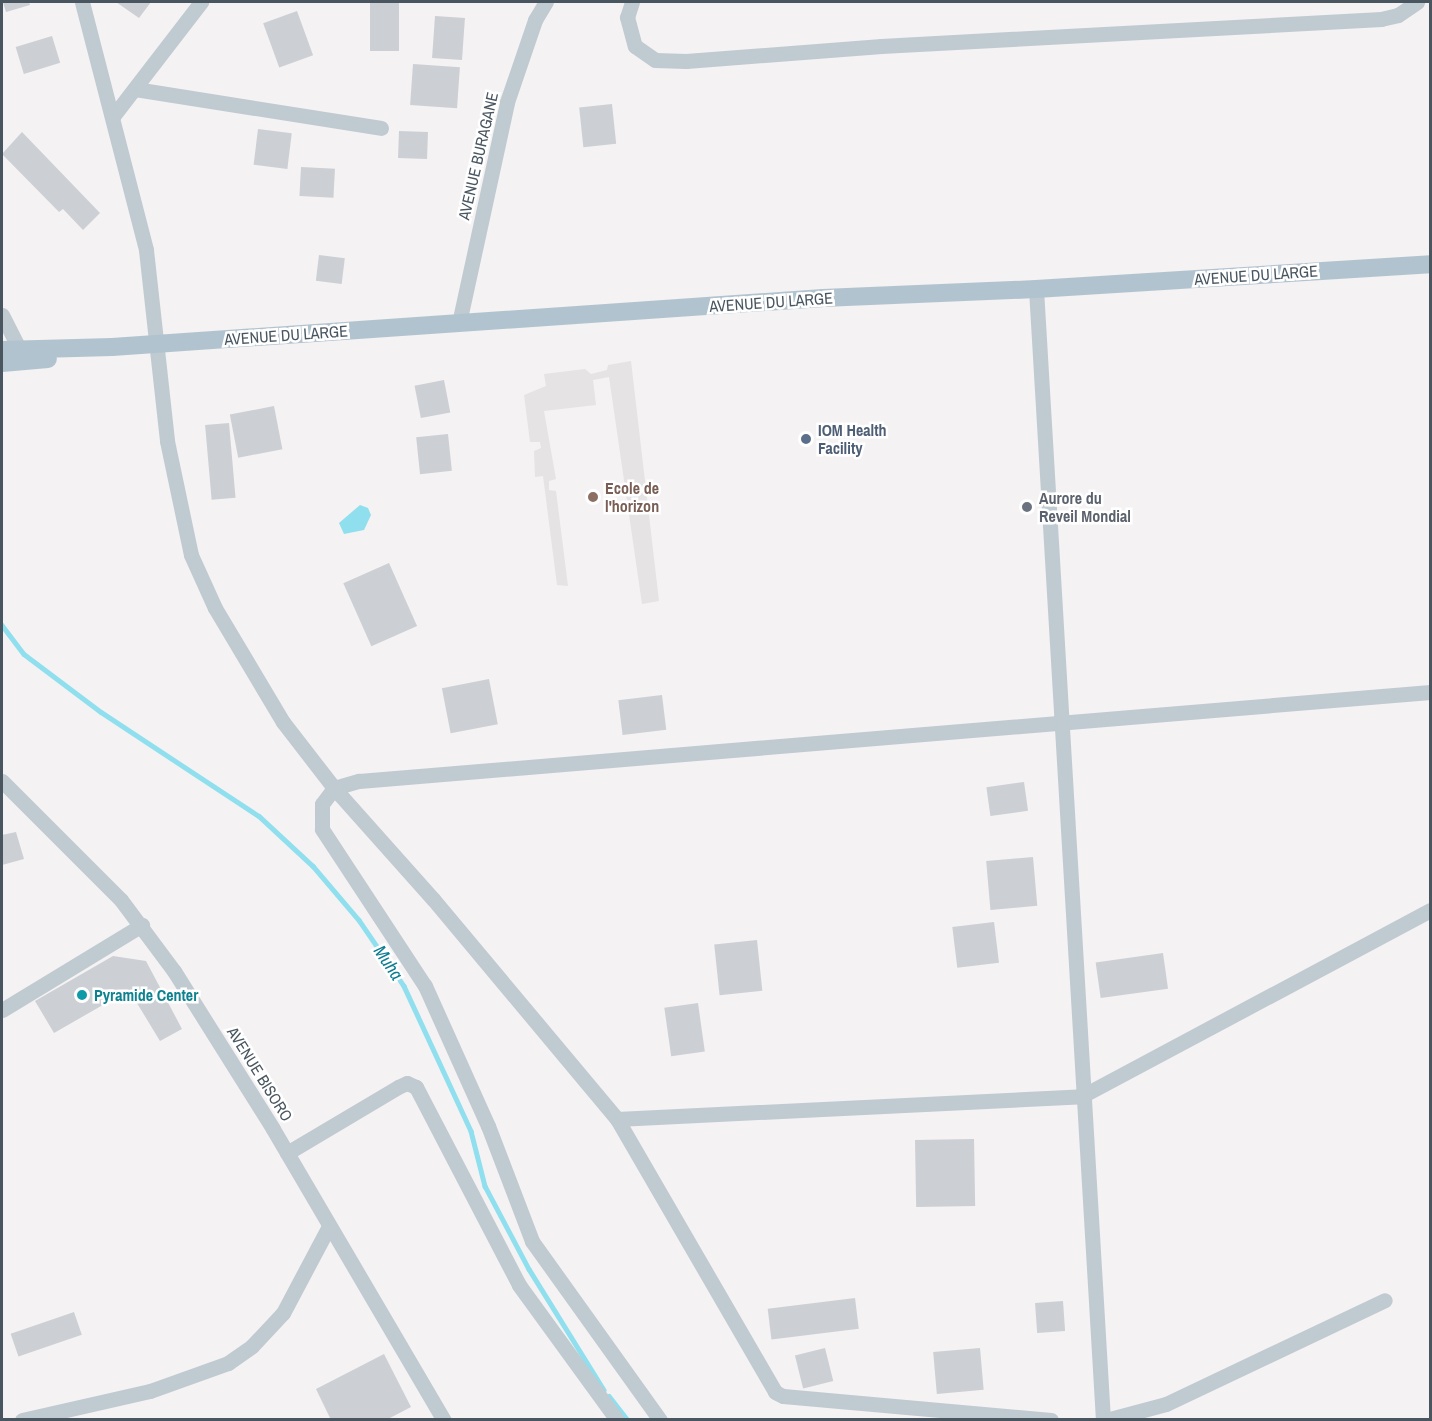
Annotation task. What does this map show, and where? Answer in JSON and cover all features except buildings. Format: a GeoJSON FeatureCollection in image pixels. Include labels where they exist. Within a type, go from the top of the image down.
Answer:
{"type":"FeatureCollection","features":[{"type":"Feature","properties":{"kind":"main road","name":"AVENUE DU LARGE"},"geometry":{"type":"LineString","coordinates":[[10,349],[112,347],[823,298],[1036,289],[1431,264]]}},
{"type":"Feature","properties":{"kind":"main road","name":"AVENUE DU LARGE"},"geometry":{"type":"LineString","coordinates":[[2,363],[54,359],[112,347]]}},
{"type":"Feature","properties":{"kind":"street"},"geometry":{"type":"LineString","coordinates":[[82,2],[114,115],[146,250],[159,342],[167,441],[191,555],[215,608],[283,722],[334,788],[433,899],[617,1119],[775,1392],[783,1396],[1051,1419]]}},
{"type":"Feature","properties":{"kind":"street"},"geometry":{"type":"LineString","coordinates":[[114,115],[201,2]]}},
{"type":"Feature","properties":{"kind":"street","name":"AVENUE BURAGANE"},"geometry":{"type":"LineString","coordinates":[[459,323],[507,102],[535,20],[546,2]]}},
{"type":"Feature","properties":{"kind":"street"},"geometry":{"type":"LineString","coordinates":[[632,2],[627,17],[635,46],[655,60],[686,62],[881,46],[1381,19],[1398,15],[1417,2]]}},
{"type":"Feature","properties":{"kind":"street"},"geometry":{"type":"LineString","coordinates":[[135,89],[381,128]]}},
{"type":"Feature","properties":{"kind":"street"},"geometry":{"type":"LineString","coordinates":[[1036,289],[1082,1096],[1104,1419],[1166,1404],[1385,1300]]}},
{"type":"Feature","properties":{"kind":"street"},"geometry":{"type":"LineString","coordinates":[[2,315],[10,349]]}},
{"type":"Feature","properties":{"kind":"street"},"geometry":{"type":"LineString","coordinates":[[660,1419],[532,1242],[488,1126],[425,986],[322,829],[322,804],[334,788],[359,781],[1431,692]]}},
{"type":"Feature","properties":{"kind":"street","name":"AVENUE BISORO"},"geometry":{"type":"LineString","coordinates":[[2,781],[121,900],[142,925],[287,1154],[444,1419]]}},
{"type":"Feature","properties":{"kind":"street"},"geometry":{"type":"LineString","coordinates":[[617,1119],[1082,1096],[1431,910]]}},
{"type":"Feature","properties":{"kind":"street"},"geometry":{"type":"LineString","coordinates":[[2,1010],[142,925]]}},
{"type":"Feature","properties":{"kind":"street"},"geometry":{"type":"LineString","coordinates":[[287,1154],[398,1087],[407,1083],[416,1087],[519,1285],[617,1419]]}},
{"type":"Feature","properties":{"kind":"street"},"geometry":{"type":"LineString","coordinates":[[21,1419],[150,1391],[228,1363],[252,1346],[283,1313],[329,1226]]}},
{"type":"Feature","properties":{"kind":"shaded area"},"geometry":{"type":"Polygon","coordinates":[[[631,361],[659,601],[642,604],[609,377],[593,380],[596,405],[544,411],[556,479],[549,481],[549,490],[556,491],[568,586],[557,585],[543,476],[535,477],[534,451],[541,448],[540,442],[530,442],[524,395],[546,386],[544,374],[585,369],[591,374],[607,370],[608,365],[631,361]]]}},
{"type":"Feature","properties":{"kind":"water"},"geometry":{"type":"Polygon","coordinates":[[[360,505],[368,508],[371,515],[364,530],[344,534],[339,523],[360,505]]]}},
{"type":"Feature","properties":{"kind":"waterway","name":"Muha"},"geometry":{"type":"LineString","coordinates":[[2,625],[24,654],[101,712],[259,816],[313,866],[359,920],[404,986],[471,1131],[485,1186],[529,1269],[604,1390]]}},
{"type":"Feature","properties":{"kind":"waterway","name":"Muha"},"geometry":{"type":"LineString","coordinates":[[609,1396],[628,1420]]}},
{"type":"Feature","properties":{"kind":"place","name":"IOM Health Facility"},"geometry":{"type":"Point","coordinates":[806,439]}},
{"type":"Feature","properties":{"kind":"place","name":"Ecole de l'horizon"},"geometry":{"type":"Point","coordinates":[593,497]}},
{"type":"Feature","properties":{"kind":"place","name":"Aurore du Reveil Mondial"},"geometry":{"type":"Point","coordinates":[1027,507]}},
{"type":"Feature","properties":{"kind":"place","name":"Pyramide Center"},"geometry":{"type":"Point","coordinates":[82,995]}}]}
